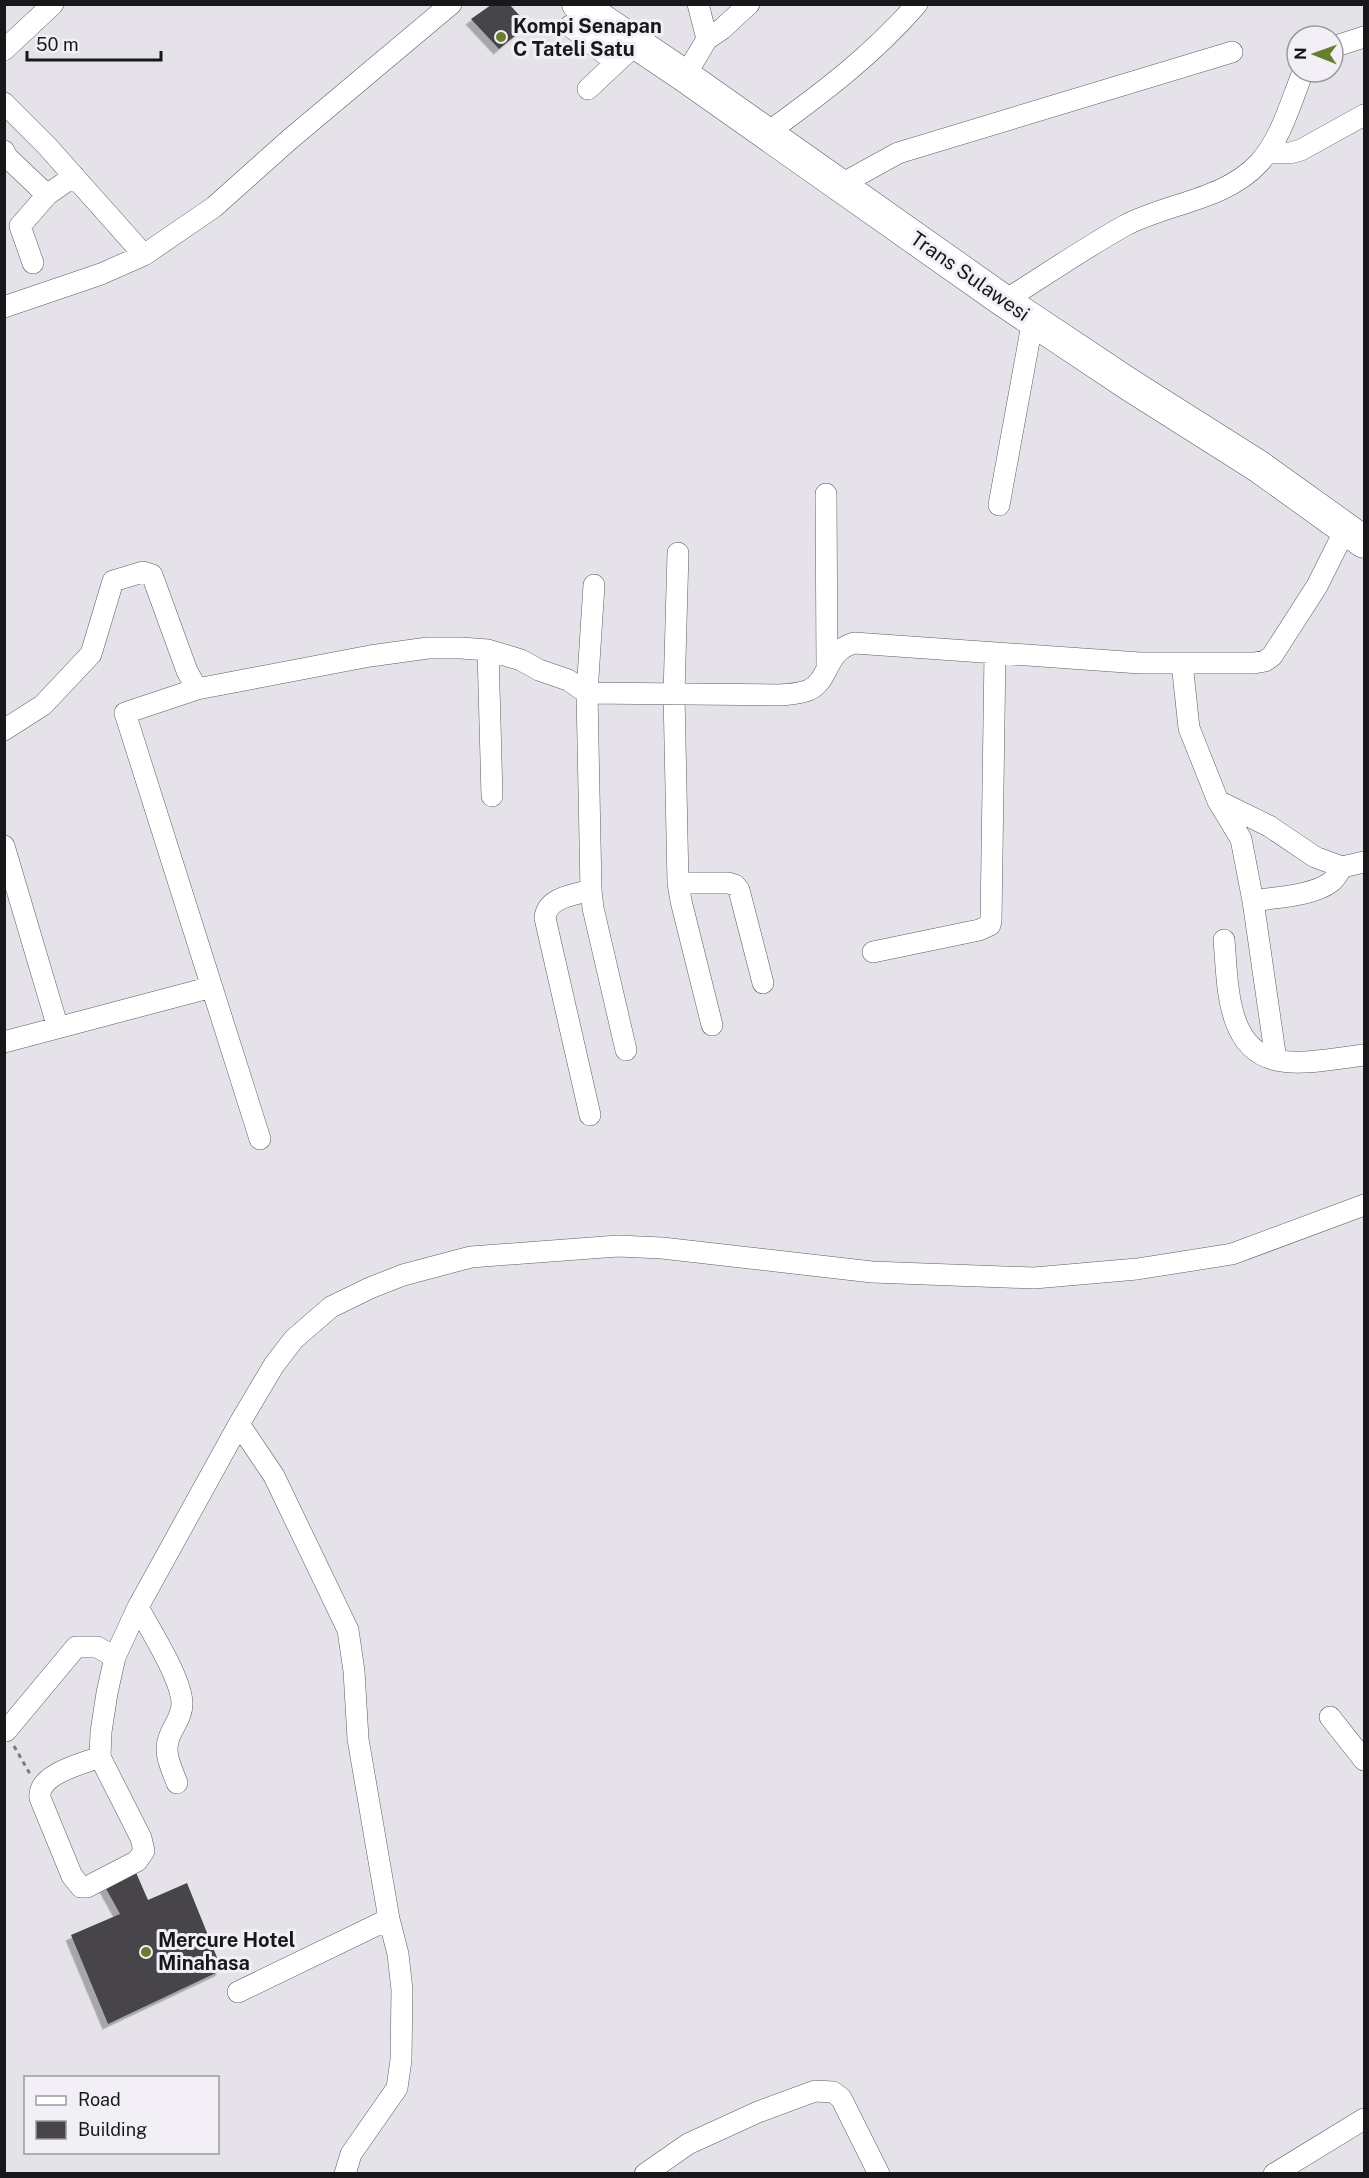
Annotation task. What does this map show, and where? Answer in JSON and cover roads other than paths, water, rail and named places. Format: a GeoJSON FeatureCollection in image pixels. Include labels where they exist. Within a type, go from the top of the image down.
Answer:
{"type":"FeatureCollection","features":[{"type":"Feature","properties":{"kind":"highway","name":"Trans Sulawesi"},"geometry":{"type":"LineString","coordinates":[[574,15],[626,52],[685,76],[1004,301],[1130,385],[1258,466],[1355,535]]}},
{"type":"Feature","properties":{"kind":"street"},"geometry":{"type":"LineString","coordinates":[[4,50],[53,4]]}},
{"type":"Feature","properties":{"kind":"street"},"geometry":{"type":"LineString","coordinates":[[4,307],[101,274],[144,255],[214,207],[289,140],[451,4]]}},
{"type":"Feature","properties":{"kind":"street"},"geometry":{"type":"LineString","coordinates":[[698,4],[707,39]]}},
{"type":"Feature","properties":{"kind":"street"},"geometry":{"type":"LineString","coordinates":[[685,76],[707,39],[722,29],[748,4]]}},
{"type":"Feature","properties":{"kind":"street"},"geometry":{"type":"LineString","coordinates":[[767,133],[821,95],[893,33],[917,4]]}},
{"type":"Feature","properties":{"kind":"street"},"geometry":{"type":"LineString","coordinates":[[1345,43],[1365,37]]}},
{"type":"Feature","properties":{"kind":"street"},"geometry":{"type":"LineString","coordinates":[[588,89],[626,52]]}},
{"type":"Feature","properties":{"kind":"street"},"geometry":{"type":"LineString","coordinates":[[840,185],[898,153],[1232,52]]}},
{"type":"Feature","properties":{"kind":"street"},"geometry":{"type":"LineString","coordinates":[[1004,301],[1125,226],[1162,209],[1201,198],[1233,183],[1259,164],[1274,143],[1298,84]]}},
{"type":"Feature","properties":{"kind":"street"},"geometry":{"type":"LineString","coordinates":[[7,114],[47,146],[144,255]]}},
{"type":"Feature","properties":{"kind":"street"},"geometry":{"type":"LineString","coordinates":[[1267,153],[1290,153],[1301,150],[1365,115]]}},
{"type":"Feature","properties":{"kind":"street"},"geometry":{"type":"LineString","coordinates":[[4,151],[7,157],[47,195]]}},
{"type":"Feature","properties":{"kind":"street"},"geometry":{"type":"LineString","coordinates":[[33,263],[20,226],[47,195],[74,177]]}},
{"type":"Feature","properties":{"kind":"street"},"geometry":{"type":"LineString","coordinates":[[999,505],[1033,319]]}},
{"type":"Feature","properties":{"kind":"street"},"geometry":{"type":"LineString","coordinates":[[826,494],[827,668]]}},
{"type":"Feature","properties":{"kind":"street"},"geometry":{"type":"LineString","coordinates":[[260,1139],[125,713],[197,689],[229,682],[370,656],[428,648],[489,650],[521,660],[539,670],[568,680],[587,693],[780,695],[807,691],[822,678],[836,652],[845,646],[854,644],[1140,663],[1254,663],[1265,661],[1272,656],[1317,586],[1355,535]]}},
{"type":"Feature","properties":{"kind":"street"},"geometry":{"type":"LineString","coordinates":[[678,553],[674,694],[678,883],[712,1025]]}},
{"type":"Feature","properties":{"kind":"street"},"geometry":{"type":"LineString","coordinates":[[4,730],[43,705],[91,654],[113,580],[143,572],[152,575],[187,671],[197,689]]}},
{"type":"Feature","properties":{"kind":"street"},"geometry":{"type":"LineString","coordinates":[[594,585],[587,693],[591,890],[593,908],[626,1050]]}},
{"type":"Feature","properties":{"kind":"street"},"geometry":{"type":"LineString","coordinates":[[489,650],[492,796]]}},
{"type":"Feature","properties":{"kind":"street"},"geometry":{"type":"LineString","coordinates":[[873,952],[979,930],[990,924],[995,653]]}},
{"type":"Feature","properties":{"kind":"street"},"geometry":{"type":"LineString","coordinates":[[1182,663],[1189,728],[1218,801],[1241,839],[1253,901],[1276,1060]]}},
{"type":"Feature","properties":{"kind":"street"},"geometry":{"type":"LineString","coordinates":[[1218,801],[1269,826],[1315,857],[1342,867],[1365,862]]}},
{"type":"Feature","properties":{"kind":"street"},"geometry":{"type":"LineString","coordinates":[[5,851],[58,1028]]}},
{"type":"Feature","properties":{"kind":"street"},"geometry":{"type":"LineString","coordinates":[[1253,901],[1294,895],[1322,887],[1333,881],[1342,867]]}},
{"type":"Feature","properties":{"kind":"street"},"geometry":{"type":"LineString","coordinates":[[678,883],[735,885],[739,890],[763,983]]}},
{"type":"Feature","properties":{"kind":"street"},"geometry":{"type":"LineString","coordinates":[[590,1115],[545,918],[547,908],[558,900],[591,890]]}},
{"type":"Feature","properties":{"kind":"street"},"geometry":{"type":"LineString","coordinates":[[1224,940],[1231,1006],[1240,1034],[1256,1051],[1276,1060],[1305,1061],[1365,1055]]}},
{"type":"Feature","properties":{"kind":"street"},"geometry":{"type":"LineString","coordinates":[[4,1042],[212,987]]}},
{"type":"Feature","properties":{"kind":"street"},"geometry":{"type":"LineString","coordinates":[[100,1757],[53,1775],[41,1786],[39,1792],[78,1887],[87,1887],[137,1861],[144,1851],[143,1842],[100,1757],[107,1694],[115,1657],[138,1606],[274,1365],[294,1339],[331,1307],[370,1288],[403,1275],[471,1257],[618,1246],[662,1248],[872,1272],[1034,1278],[1137,1269],[1232,1254],[1365,1205]]}},
{"type":"Feature","properties":{"kind":"street"},"geometry":{"type":"LineString","coordinates":[[239,1424],[274,1476],[348,1630],[354,1671],[358,1739],[389,1919],[398,1954],[402,1990],[399,2079],[394,2095],[351,2154],[345,2174]]}},
{"type":"Feature","properties":{"kind":"street"},"geometry":{"type":"LineString","coordinates":[[138,1606],[179,1686],[182,1704],[179,1719],[168,1740],[167,1756],[177,1783]]}},
{"type":"Feature","properties":{"kind":"street"},"geometry":{"type":"LineString","coordinates":[[6,1731],[76,1647],[97,1647],[115,1657]]}},
{"type":"Feature","properties":{"kind":"street"},"geometry":{"type":"LineString","coordinates":[[1330,1717],[1365,1760]]}},
{"type":"Feature","properties":{"kind":"street"},"geometry":{"type":"LineString","coordinates":[[238,1992],[389,1919]]}},
{"type":"Feature","properties":{"kind":"street"},"geometry":{"type":"LineString","coordinates":[[645,2174],[688,2144],[758,2112],[815,2091],[824,2090],[833,2092],[841,2098],[879,2174]]}},
{"type":"Feature","properties":{"kind":"street"},"geometry":{"type":"LineString","coordinates":[[1274,2174],[1365,2119]]}},
{"type":"Feature","properties":{"kind":"place","name":"Kompi Senapan C Tateli Satu"},"geometry":{"type":"Point","coordinates":[501,37]}},
{"type":"Feature","properties":{"kind":"place","name":"Mercure Hotel Minahasa"},"geometry":{"type":"Point","coordinates":[146,1952]}}]}
